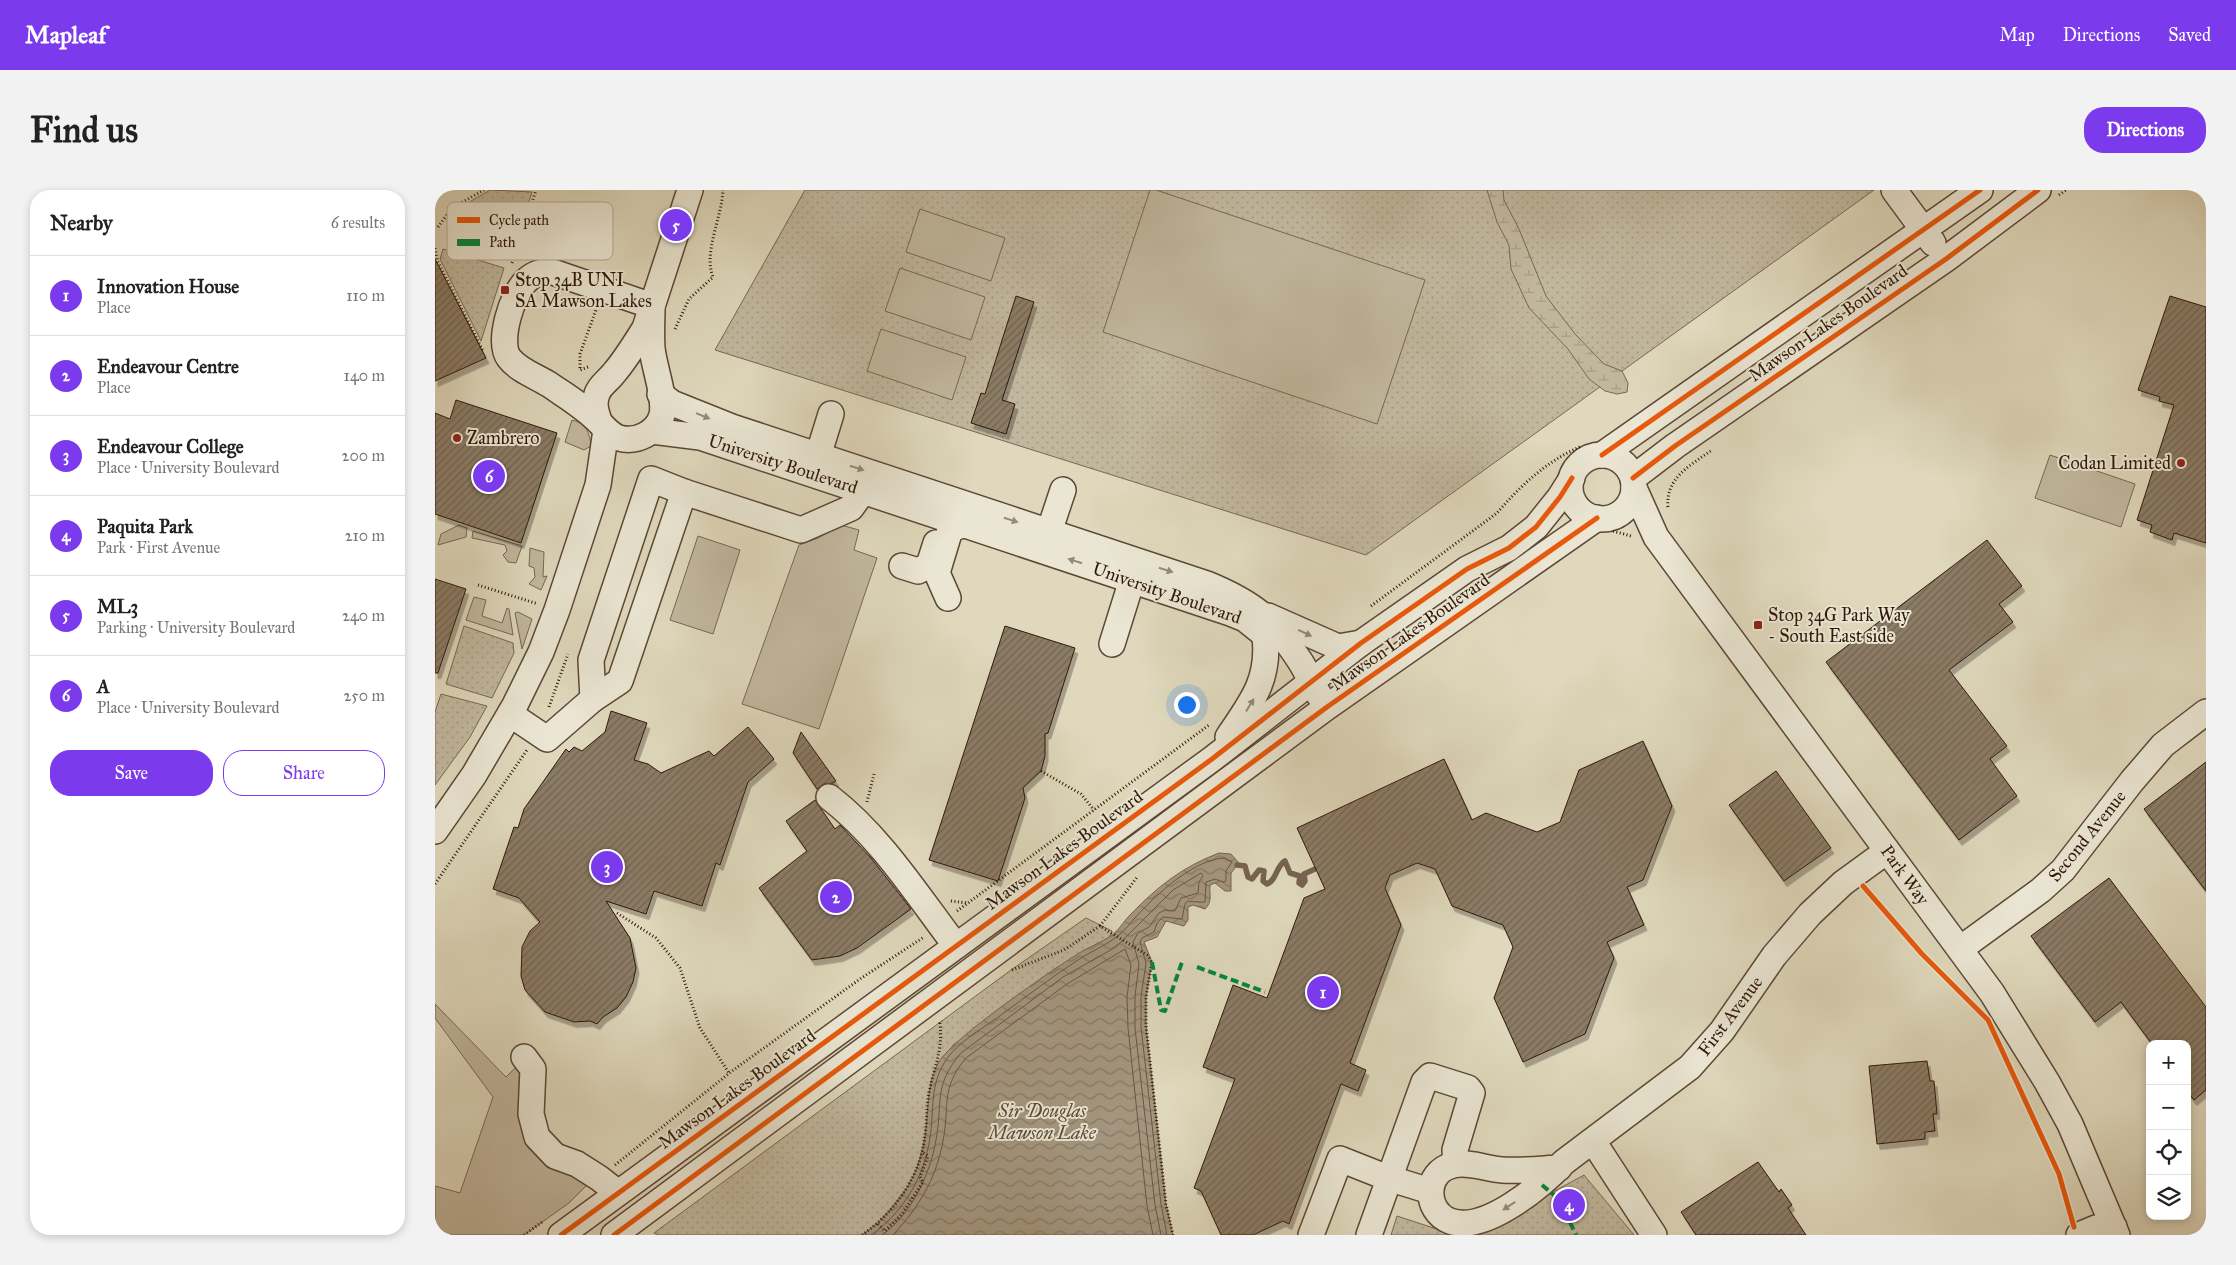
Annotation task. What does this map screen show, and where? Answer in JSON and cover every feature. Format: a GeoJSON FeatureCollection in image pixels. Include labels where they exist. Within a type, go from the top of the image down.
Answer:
{"type":"FeatureCollection","features":[{"type":"Feature","properties":{"kind":"street"},"geometry":{"type":"LineString","coordinates":[[439,819],[474,775],[510,714],[541,652],[557,610],[598,485],[602,426],[595,409],[596,395],[601,385],[613,375],[645,328],[690,190]]}},
{"type":"Feature","properties":{"kind":"street"},"geometry":{"type":"LineString","coordinates":[[1894,190],[1945,259]]}},
{"type":"Feature","properties":{"kind":"street","name":"Mawson Lakes Boulevard"},"geometry":{"type":"LineString","coordinates":[[1602,454],[1981,190]]}},
{"type":"Feature","properties":{"kind":"street","name":"Mawson Lakes Boulevard"},"geometry":{"type":"LineString","coordinates":[[1633,483],[1675,446],[1945,259],[2038,190]]}},
{"type":"Feature","properties":{"kind":"street"},"geometry":{"type":"LineString","coordinates":[[641,435],[618,438],[550,385],[525,371],[509,359],[504,347],[504,332],[517,292],[526,280],[537,273],[550,271],[652,306]]}},
{"type":"Feature","properties":{"kind":"street"},"geometry":{"type":"LineString","coordinates":[[598,485],[661,415],[663,402],[652,348],[652,306]]}},
{"type":"Feature","properties":{"kind":"street"},"geometry":{"type":"LineString","coordinates":[[613,375],[624,371],[639,372],[652,380],[660,391]]}},
{"type":"Feature","properties":{"kind":"street","name":"University Boulevard"},"geometry":{"type":"LineString","coordinates":[[660,391],[672,403],[705,417],[1207,584],[1245,601],[1261,613],[1277,630],[1301,662],[1310,681]]}},
{"type":"Feature","properties":{"kind":"street"},"geometry":{"type":"LineString","coordinates":[[823,457],[837,416]]}},
{"type":"Feature","properties":{"kind":"street","name":"University Boulevard"},"geometry":{"type":"LineString","coordinates":[[641,435],[700,437],[864,490],[949,522],[1133,580],[1245,619],[1265,637],[1290,672],[1310,681]]}},
{"type":"Feature","properties":{"kind":"street"},"geometry":{"type":"LineString","coordinates":[[1602,518],[1618,514],[1626,507],[1633,483],[1621,461],[1602,454],[1583,461],[1572,478],[1573,498],[1578,507],[1587,514],[1656,537]]}},
{"type":"Feature","properties":{"kind":"street","name":"Mawson Lakes Boulevard"},"geometry":{"type":"LineString","coordinates":[[561,1235],[617,1192],[1212,759],[1361,643],[1467,569],[1509,548],[1536,528],[1572,478]]}},
{"type":"Feature","properties":{"kind":"street"},"geometry":{"type":"LineString","coordinates":[[593,699],[591,660],[651,479],[684,492],[801,530],[851,508],[864,490]]}},
{"type":"Feature","properties":{"kind":"street"},"geometry":{"type":"LineString","coordinates":[[892,480],[907,493],[944,505],[949,522],[937,573],[948,598]]}},
{"type":"Feature","properties":{"kind":"street","name":"Park Way"},"geometry":{"type":"LineString","coordinates":[[1633,483],[1656,537],[1997,1000],[2047,1082],[2074,1132],[2113,1232]]}},
{"type":"Feature","properties":{"kind":"street"},"geometry":{"type":"LineString","coordinates":[[1045,531],[1058,489]]}},
{"type":"Feature","properties":{"kind":"street"},"geometry":{"type":"LineString","coordinates":[[510,714],[547,740],[593,699],[620,681],[684,492]]}},
{"type":"Feature","properties":{"kind":"street","name":"Mawson Lakes Boulevard"},"geometry":{"type":"LineString","coordinates":[[614,1235],[1327,707],[1602,518]]}},
{"type":"Feature","properties":{"kind":"street"},"geometry":{"type":"LineString","coordinates":[[901,566],[918,571],[929,565],[941,527],[949,522]]}},
{"type":"Feature","properties":{"kind":"street"},"geometry":{"type":"LineString","coordinates":[[1112,644],[1133,580]]}},
{"type":"Feature","properties":{"kind":"street"},"geometry":{"type":"LineString","coordinates":[[1261,613],[1338,646],[1361,643]]}},
{"type":"Feature","properties":{"kind":"street"},"geometry":{"type":"LineString","coordinates":[[1212,759],[1253,701],[1264,675],[1266,661],[1265,637]]}},
{"type":"Feature","properties":{"kind":"street"},"geometry":{"type":"LineString","coordinates":[[1310,681],[1327,707]]}},
{"type":"Feature","properties":{"kind":"street","name":"Second Avenue"},"geometry":{"type":"LineString","coordinates":[[1960,949],[2041,890],[2063,870],[2132,781],[2163,745],[2206,712]]}},
{"type":"Feature","properties":{"kind":"street"},"geometry":{"type":"LineString","coordinates":[[829,797],[854,816],[928,907],[956,946]]}},
{"type":"Feature","properties":{"kind":"street","name":"First Avenue"},"geometry":{"type":"LineString","coordinates":[[1430,1191],[1434,1207],[1441,1216],[1452,1222],[1473,1223],[1503,1211],[1542,1184],[1593,1141],[1690,1067],[1722,1031],[1774,956],[1810,914],[1843,882],[1887,851]]}},
{"type":"Feature","properties":{"kind":"street"},"geometry":{"type":"LineString","coordinates":[[525,1057],[533,1069],[531,1114],[537,1137],[555,1156],[577,1164],[617,1192]]}},
{"type":"Feature","properties":{"kind":"street"},"geometry":{"type":"LineString","coordinates":[[1369,1235],[1424,1082],[1430,1076],[1468,1088],[1472,1093],[1455,1150],[1455,1164]]}},
{"type":"Feature","properties":{"kind":"street"},"geometry":{"type":"LineString","coordinates":[[1593,1141],[1654,1235]]}},
{"type":"Feature","properties":{"kind":"street"},"geometry":{"type":"LineString","coordinates":[[1311,1235],[1340,1159],[1388,1178],[1430,1191],[1437,1174],[1447,1166],[1455,1164],[1511,1170],[1559,1168]]}},
{"type":"Feature","properties":{"kind":"street"},"geometry":{"type":"LineString","coordinates":[[2079,1235],[2096,1228],[2113,1232]]}},
{"type":"Feature","properties":{"kind":"path"},"geometry":{"type":"LineString","coordinates":[[463,202],[484,190]]}},
{"type":"Feature","properties":{"kind":"path"},"geometry":{"type":"LineString","coordinates":[[673,335],[689,298],[713,277],[709,259],[723,190]]}},
{"type":"Feature","properties":{"kind":"path"},"geometry":{"type":"LineString","coordinates":[[438,227],[447,215]]}},
{"type":"Feature","properties":{"kind":"path"},"geometry":{"type":"LineString","coordinates":[[435,248],[437,260],[483,351],[487,340]]}},
{"type":"Feature","properties":{"kind":"path"},"geometry":{"type":"LineString","coordinates":[[509,270],[512,260]]}},
{"type":"Feature","properties":{"kind":"path"},"geometry":{"type":"LineString","coordinates":[[580,370],[580,354],[596,309]]}},
{"type":"Feature","properties":{"kind":"path"},"geometry":{"type":"LineString","coordinates":[[478,585],[557,610]]}},
{"type":"Feature","properties":{"kind":"path"},"geometry":{"type":"LineString","coordinates":[[1041,771],[1081,794],[1094,810]]}},
{"type":"Feature","properties":{"kind":"path"},"geometry":{"type":"LineString","coordinates":[[617,913],[656,938],[680,968],[700,1028],[729,1073]]}},
{"type":"Feature","properties":{"kind":"path"},"geometry":{"type":"LineString","coordinates":[[1011,970],[1064,950],[1100,926],[1112,931],[1147,955],[1152,962],[1146,997],[1146,1026],[1166,1204],[1173,1235]]}},
{"type":"Feature","properties":{"kind":"path"},"geometry":{"type":"LineString","coordinates":[[862,1235],[878,1224],[911,1183],[922,1152],[925,1137],[927,1100],[942,1044],[940,1023],[947,1017]]}},
{"type":"Feature","properties":{"kind":"path"},"geometry":{"type":"LineString","coordinates":[[878,1224],[885,1231],[915,1196],[923,1182],[920,1177],[928,1156],[922,1152]]}},
{"type":"Feature","properties":{"kind":"green space"},"geometry":{"type":"Polygon","coordinates":[[[490,190],[532,192],[529,202],[469,202],[490,190]]]}},
{"type":"Feature","properties":{"kind":"green space"},"geometry":{"type":"Polygon","coordinates":[[[805,190],[1874,190],[1366,555],[715,350],[805,190]]]}},
{"type":"Feature","properties":{"kind":"green space"},"geometry":{"type":"Polygon","coordinates":[[[1150,190],[1156,190],[1425,280],[1377,424],[1103,332],[1150,190]]]}},
{"type":"Feature","properties":{"kind":"green space"},"geometry":{"type":"Polygon","coordinates":[[[1487,190],[1503,190],[1504,200],[1519,229],[1546,296],[1575,334],[1604,364],[1622,371],[1628,383],[1627,392],[1617,394],[1605,391],[1589,379],[1568,349],[1529,308],[1511,269],[1509,245],[1497,222],[1487,190]]]}},
{"type":"Feature","properties":{"kind":"green space"},"geometry":{"type":"Polygon","coordinates":[[[920,209],[1005,238],[991,281],[906,252],[920,209]]]}},
{"type":"Feature","properties":{"kind":"green space"},"geometry":{"type":"Polygon","coordinates":[[[443,249],[447,250],[447,260],[478,260],[504,268],[481,341],[440,259],[443,249]]]}},
{"type":"Feature","properties":{"kind":"green space"},"geometry":{"type":"Polygon","coordinates":[[[900,268],[985,297],[971,340],[885,311],[900,268]]]}},
{"type":"Feature","properties":{"kind":"green space"},"geometry":{"type":"Polygon","coordinates":[[[881,329],[966,357],[952,400],[867,371],[881,329]]]}},
{"type":"Feature","properties":{"kind":"green space"},"geometry":{"type":"Polygon","coordinates":[[[572,420],[581,423],[590,437],[591,446],[584,450],[565,442],[572,420]]]}},
{"type":"Feature","properties":{"kind":"green space"},"geometry":{"type":"Polygon","coordinates":[[[2050,455],[2135,484],[2121,527],[2035,498],[2050,455]]]}},
{"type":"Feature","properties":{"kind":"green space"},"geometry":{"type":"Polygon","coordinates":[[[459,525],[467,528],[466,537],[438,545],[441,534],[459,525]]]}},
{"type":"Feature","properties":{"kind":"green space"},"geometry":{"type":"Polygon","coordinates":[[[841,525],[859,530],[854,550],[877,558],[819,729],[742,704],[799,545],[818,538],[841,525]]]}},
{"type":"Feature","properties":{"kind":"green space"},"geometry":{"type":"Polygon","coordinates":[[[473,531],[522,546],[516,563],[508,562],[503,555],[507,551],[505,545],[472,538],[473,531]]]}},
{"type":"Feature","properties":{"kind":"green space"},"geometry":{"type":"Polygon","coordinates":[[[698,536],[740,550],[713,634],[670,620],[698,536]]]}},
{"type":"Feature","properties":{"kind":"green space"},"geometry":{"type":"Polygon","coordinates":[[[530,548],[544,552],[543,577],[547,576],[541,590],[529,584],[535,577],[534,568],[529,566],[530,548]]]}},
{"type":"Feature","properties":{"kind":"green space"},"geometry":{"type":"Polygon","coordinates":[[[474,597],[486,600],[482,616],[502,623],[507,608],[509,609],[513,635],[466,620],[474,597]]]}},
{"type":"Feature","properties":{"kind":"green space"},"geometry":{"type":"Polygon","coordinates":[[[518,612],[532,619],[522,649],[515,613],[518,612]]]}},
{"type":"Feature","properties":{"kind":"green space"},"geometry":{"type":"Polygon","coordinates":[[[464,626],[513,643],[514,653],[492,698],[446,684],[464,626]]]}},
{"type":"Feature","properties":{"kind":"green space"},"geometry":{"type":"Polygon","coordinates":[[[441,694],[487,706],[470,737],[435,785],[435,712],[441,694]]]}},
{"type":"Feature","properties":{"kind":"green space"},"geometry":{"type":"Polygon","coordinates":[[[1086,918],[1112,931],[1109,938],[1056,968],[953,1045],[931,1082],[925,1137],[919,1162],[911,1183],[878,1224],[862,1235],[658,1235],[654,1233],[1011,970],[1086,918]]]}},
{"type":"Feature","properties":{"kind":"green space"},"geometry":{"type":"Polygon","coordinates":[[[435,1004],[506,1077],[518,1065],[521,1067],[521,1108],[585,1179],[587,1185],[569,1203],[524,1235],[435,1235],[435,1186],[460,1193],[493,1097],[435,1018],[435,1004]]]}},
{"type":"Feature","properties":{"kind":"green space"},"geometry":{"type":"Polygon","coordinates":[[[1584,1175],[1634,1235],[1474,1235],[1584,1175]]]}},
{"type":"Feature","properties":{"kind":"green space"},"geometry":{"type":"Polygon","coordinates":[[[1397,1216],[1455,1235],[1391,1235],[1397,1216]]]}},
{"type":"Feature","properties":{"kind":"water","name":"Sir Douglas Mawson Lake"},"geometry":{"type":"Polygon","coordinates":[[[1219,853],[1231,854],[1239,863],[1231,873],[1231,891],[1225,891],[1215,883],[1210,885],[1210,901],[1205,909],[1193,905],[1188,907],[1188,920],[1184,926],[1166,921],[1157,937],[1144,942],[1152,962],[1146,997],[1146,1026],[1166,1204],[1173,1235],[862,1235],[885,1216],[895,1204],[912,1179],[918,1166],[926,1127],[931,1082],[937,1065],[945,1054],[979,1024],[1023,991],[1080,953],[1112,935],[1160,887],[1182,871],[1219,853]]]}},
{"type":"Feature","properties":{"kind":"building"},"geometry":{"type":"Polygon","coordinates":[[[435,259],[486,358],[435,381],[435,259]]]}},
{"type":"Feature","properties":{"kind":"building"},"geometry":{"type":"Polygon","coordinates":[[[1016,296],[1034,302],[1002,400],[1015,404],[1006,434],[971,423],[981,393],[985,394],[1016,296]]]}},
{"type":"Feature","properties":{"kind":"building","name":"Codan Limited"},"geometry":{"type":"Polygon","coordinates":[[[2170,296],[2206,307],[2206,543],[2174,533],[2172,540],[2150,532],[2152,525],[2137,520],[2174,405],[2159,401],[2160,397],[2138,390],[2170,296]]]}},
{"type":"Feature","properties":{"kind":"building"},"geometry":{"type":"Polygon","coordinates":[[[456,400],[557,433],[521,543],[435,514],[435,413],[450,419],[456,400]]]}},
{"type":"Feature","properties":{"kind":"building"},"geometry":{"type":"Polygon","coordinates":[[[1987,540],[2022,586],[1999,604],[2013,622],[1949,670],[2007,746],[1990,759],[2017,796],[1959,840],[1826,662],[1987,540]]]}},
{"type":"Feature","properties":{"kind":"building"},"geometry":{"type":"Polygon","coordinates":[[[435,579],[466,589],[438,673],[435,673],[435,579]]]}},
{"type":"Feature","properties":{"kind":"building"},"geometry":{"type":"Polygon","coordinates":[[[1005,626],[1075,648],[1048,733],[1045,734],[1045,756],[1041,771],[1023,788],[1025,798],[998,881],[929,860],[1005,626]]]}},
{"type":"Feature","properties":{"kind":"building"},"geometry":{"type":"Polygon","coordinates":[[[611,711],[647,723],[634,760],[648,764],[661,773],[709,751],[714,756],[748,727],[774,759],[748,782],[720,865],[716,863],[702,906],[654,891],[646,914],[606,901],[630,938],[636,968],[633,982],[626,997],[617,1008],[603,1017],[597,1024],[590,1021],[574,1022],[545,1012],[525,990],[521,976],[522,947],[530,931],[540,922],[519,898],[493,889],[514,827],[518,828],[524,809],[566,749],[569,752],[574,747],[582,751],[605,732],[611,711]]]}},
{"type":"Feature","properties":{"kind":"building"},"geometry":{"type":"Polygon","coordinates":[[[801,732],[836,781],[824,784],[817,789],[793,753],[801,732]]]}},
{"type":"Feature","properties":{"kind":"building"},"geometry":{"type":"Polygon","coordinates":[[[1643,741],[1672,806],[1643,880],[1627,887],[1644,925],[1607,942],[1614,958],[1585,1034],[1523,1062],[1494,998],[1513,947],[1503,925],[1452,906],[1435,869],[1417,863],[1390,875],[1385,888],[1401,925],[1350,1063],[1366,1070],[1358,1091],[1341,1084],[1289,1224],[1283,1221],[1253,1235],[1221,1235],[1201,1191],[1194,1188],[1235,1079],[1203,1067],[1233,985],[1267,998],[1304,898],[1325,889],[1297,828],[1444,759],[1472,820],[1486,813],[1537,832],[1560,822],[1579,770],[1643,741]]]}},
{"type":"Feature","properties":{"kind":"building"},"geometry":{"type":"Polygon","coordinates":[[[2206,762],[2206,891],[2144,809],[2206,762]]]}},
{"type":"Feature","properties":{"kind":"building"},"geometry":{"type":"Polygon","coordinates":[[[1776,771],[1831,848],[1784,881],[1729,805],[1776,771]]]}},
{"type":"Feature","properties":{"kind":"building"},"geometry":{"type":"Polygon","coordinates":[[[815,800],[835,829],[840,825],[871,858],[911,909],[857,948],[840,956],[812,960],[759,888],[807,851],[786,821],[815,800]]]}},
{"type":"Feature","properties":{"kind":"building"},"geometry":{"type":"Polygon","coordinates":[[[2109,878],[2206,1007],[2206,1090],[2194,1100],[2191,1096],[2191,1040],[2149,1040],[2121,1002],[2095,1022],[2031,936],[2109,878]]]}},
{"type":"Feature","properties":{"kind":"building"},"geometry":{"type":"Polygon","coordinates":[[[1927,1061],[1930,1081],[1934,1081],[1937,1114],[1933,1114],[1935,1131],[1925,1132],[1925,1139],[1877,1144],[1869,1066],[1927,1061]]]}},
{"type":"Feature","properties":{"kind":"building"},"geometry":{"type":"Polygon","coordinates":[[[1758,1162],[1779,1192],[1781,1189],[1792,1205],[1788,1208],[1806,1235],[1696,1235],[1681,1212],[1758,1162]]]}},
{"type":"Feature","properties":{"kind":"waterway"},"geometry":{"type":"LineString","coordinates":[[1237,865],[1245,866],[1248,877],[1252,879],[1259,870],[1264,871],[1263,881],[1267,884],[1273,879],[1285,861],[1290,873],[1300,876],[1299,883],[1302,885],[1305,881],[1304,874],[1315,869]]}},
{"type":"Feature","properties":{"kind":"marked path"},"geometry":{"type":"LineString","coordinates":[[1152,962],[1161,1010],[1165,1011],[1182,962]]}},
{"type":"Feature","properties":{"kind":"marked path"},"geometry":{"type":"LineString","coordinates":[[1197,967],[1265,992]]}},
{"type":"Feature","properties":{"kind":"marked path"},"geometry":{"type":"LineString","coordinates":[[1542,1185],[1559,1199],[1576,1235]]}},
{"type":"Feature","properties":{"kind":"cycle path"},"geometry":{"type":"LineString","coordinates":[[1602,455],[1980,190]]}},
{"type":"Feature","properties":{"kind":"cycle path"},"geometry":{"type":"LineString","coordinates":[[1633,478],[1675,446],[1946,259],[2038,190]]}},
{"type":"Feature","properties":{"kind":"cycle path"},"geometry":{"type":"LineString","coordinates":[[561,1235],[1212,759],[1361,643],[1467,569],[1509,548],[1536,527],[1560,497],[1572,478]]}},
{"type":"Feature","properties":{"kind":"cycle path"},"geometry":{"type":"LineString","coordinates":[[614,1235],[1327,707],[1597,518]]}},
{"type":"Feature","properties":{"kind":"cycle path"},"geometry":{"type":"LineString","coordinates":[[1863,886],[1922,954],[1988,1020],[2059,1174],[2074,1227]]}},
{"type":"Feature","properties":{"kind":"place","name":"ML3"},"geometry":{"type":"Point","coordinates":[676,225]}},
{"type":"Feature","properties":{"kind":"place","name":"Stop 34B UNI SA Mawson Lakes"},"geometry":{"type":"Point","coordinates":[505,290]}},
{"type":"Feature","properties":{"kind":"place","name":"Zambrero"},"geometry":{"type":"Point","coordinates":[457,438]}},
{"type":"Feature","properties":{"kind":"place","name":"Codan Limited"},"geometry":{"type":"Point","coordinates":[2181,463]}},
{"type":"Feature","properties":{"kind":"place","name":"A"},"geometry":{"type":"Point","coordinates":[489,476]}},
{"type":"Feature","properties":{"kind":"place","name":"Stop 34G Park Way - South East side"},"geometry":{"type":"Point","coordinates":[1758,625]}},
{"type":"Feature","properties":{"kind":"place","name":"Endeavour College"},"geometry":{"type":"Point","coordinates":[607,867]}},
{"type":"Feature","properties":{"kind":"place","name":"Endeavour Centre"},"geometry":{"type":"Point","coordinates":[836,897]}},
{"type":"Feature","properties":{"kind":"place","name":"Innovation House"},"geometry":{"type":"Point","coordinates":[1323,992]}},
{"type":"Feature","properties":{"kind":"place","name":"Paquita Park"},"geometry":{"type":"Point","coordinates":[1569,1205]}}]}
